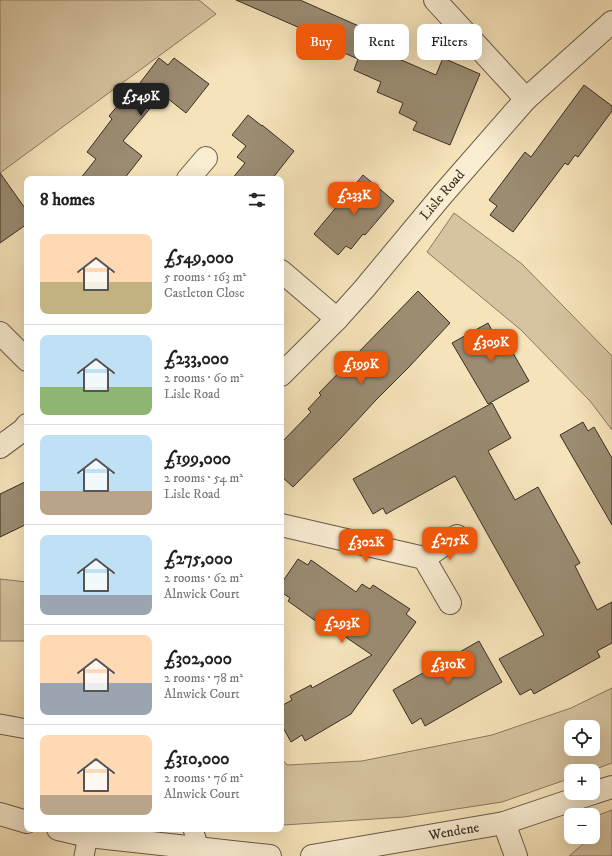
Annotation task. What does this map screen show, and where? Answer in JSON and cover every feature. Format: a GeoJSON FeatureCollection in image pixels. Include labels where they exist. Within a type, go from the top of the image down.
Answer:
{"type":"FeatureCollection","features":[{"type":"Feature","properties":{"kind":"street"},"geometry":{"type":"LineString","coordinates":[[435,0],[526,99]]}},
{"type":"Feature","properties":{"kind":"street","name":"Lisle Road"},"geometry":{"type":"LineString","coordinates":[[284,372],[337,319],[364,289],[443,194],[526,99],[612,22]]}},
{"type":"Feature","properties":{"kind":"street"},"geometry":{"type":"LineString","coordinates":[[191,176],[206,158]]}},
{"type":"Feature","properties":{"kind":"street"},"geometry":{"type":"LineString","coordinates":[[284,274],[337,319]]}},
{"type":"Feature","properties":{"kind":"street"},"geometry":{"type":"LineString","coordinates":[[0,334],[24,357]]}},
{"type":"Feature","properties":{"kind":"street"},"geometry":{"type":"LineString","coordinates":[[0,447],[24,429]]}},
{"type":"Feature","properties":{"kind":"street"},"geometry":{"type":"LineString","coordinates":[[284,527],[424,558],[456,536]]}},
{"type":"Feature","properties":{"kind":"street"},"geometry":{"type":"LineString","coordinates":[[424,558],[450,603]]}},
{"type":"Feature","properties":{"kind":"street","name":"Wendene"},"geometry":{"type":"LineString","coordinates":[[600,791],[612,787]]}},
{"type":"Feature","properties":{"kind":"street","name":"Wendene"},"geometry":{"type":"LineString","coordinates":[[312,856],[504,823],[572,800]]}},
{"type":"Feature","properties":{"kind":"street"},"geometry":{"type":"LineString","coordinates":[[0,814],[24,821]]}},
{"type":"Feature","properties":{"kind":"street"},"geometry":{"type":"LineString","coordinates":[[504,823],[516,856]]}},
{"type":"Feature","properties":{"kind":"street"},"geometry":{"type":"LineString","coordinates":[[63,832],[86,846],[196,838],[270,856]]}},
{"type":"Feature","properties":{"kind":"lane"},"geometry":{"type":"LineString","coordinates":[[0,724],[24,728]]}},
{"type":"Feature","properties":{"kind":"lane"},"geometry":{"type":"LineString","coordinates":[[0,820],[24,822]]}},
{"type":"Feature","properties":{"kind":"shaded area"},"geometry":{"type":"Polygon","coordinates":[[[0,0],[199,0],[216,14],[0,173],[0,0]]]}},
{"type":"Feature","properties":{"kind":"shaded area"},"geometry":{"type":"Polygon","coordinates":[[[454,213],[522,264],[612,356],[612,430],[590,401],[521,330],[427,252],[454,213]]]}},
{"type":"Feature","properties":{"kind":"shaded area"},"geometry":{"type":"Polygon","coordinates":[[[0,579],[24,582],[24,641],[0,641],[0,579]]]}},
{"type":"Feature","properties":{"kind":"shaded area"},"geometry":{"type":"Polygon","coordinates":[[[612,688],[612,763],[600,767],[600,764],[564,764],[564,780],[502,802],[404,817],[284,825],[284,762],[287,765],[362,761],[492,735],[571,708],[612,688]]]}},
{"type":"Feature","properties":{"kind":"shaded area"},"geometry":{"type":"Polygon","coordinates":[[[612,810],[612,856],[569,856],[583,844],[600,844],[600,814],[612,810]]]}},
{"type":"Feature","properties":{"kind":"building"},"geometry":{"type":"Polygon","coordinates":[[[236,0],[300,0],[354,24],[354,57],[346,54],[346,24],[296,24],[296,26],[236,0]]]}},
{"type":"Feature","properties":{"kind":"building"},"geometry":{"type":"Polygon","coordinates":[[[159,58],[168,65],[174,58],[209,84],[186,113],[162,94],[123,141],[142,156],[126,176],[82,176],[96,159],[87,152],[112,119],[109,116],[124,98],[127,100],[159,58]]]}},
{"type":"Feature","properties":{"kind":"building"},"geometry":{"type":"Polygon","coordinates":[[[358,60],[401,60],[436,75],[442,60],[448,60],[480,74],[450,145],[413,130],[417,122],[399,113],[403,103],[377,92],[381,82],[354,70],[358,60]]]}},
{"type":"Feature","properties":{"kind":"building"},"geometry":{"type":"Polygon","coordinates":[[[584,85],[612,106],[612,111],[578,157],[575,155],[568,165],[565,163],[513,232],[490,215],[497,206],[489,200],[525,152],[531,157],[584,85]]]}},
{"type":"Feature","properties":{"kind":"building"},"geometry":{"type":"Polygon","coordinates":[[[248,115],[294,151],[274,176],[234,176],[245,163],[237,157],[246,146],[232,135],[248,115]]]}},
{"type":"Feature","properties":{"kind":"building"},"geometry":{"type":"Polygon","coordinates":[[[0,173],[24,207],[24,226],[0,243],[0,173]]]}},
{"type":"Feature","properties":{"kind":"building"},"geometry":{"type":"Polygon","coordinates":[[[363,175],[394,201],[351,249],[346,246],[338,255],[314,234],[363,175]]]}},
{"type":"Feature","properties":{"kind":"building"},"geometry":{"type":"Polygon","coordinates":[[[418,291],[450,323],[293,487],[284,479],[284,440],[311,412],[308,409],[321,395],[319,393],[418,291]]]}},
{"type":"Feature","properties":{"kind":"building"},"geometry":{"type":"Polygon","coordinates":[[[488,323],[495,336],[501,332],[529,381],[488,404],[452,343],[488,323]]]}},
{"type":"Feature","properties":{"kind":"building"},"geometry":{"type":"Polygon","coordinates":[[[492,403],[511,438],[488,451],[515,500],[538,487],[580,563],[575,566],[597,610],[612,602],[612,643],[597,651],[600,657],[534,694],[531,689],[520,695],[499,659],[544,635],[455,476],[386,514],[383,508],[373,514],[353,479],[492,403]]]}},
{"type":"Feature","properties":{"kind":"building"},"geometry":{"type":"Polygon","coordinates":[[[583,422],[588,431],[594,427],[612,458],[612,525],[560,435],[583,422]]]}},
{"type":"Feature","properties":{"kind":"building"},"geometry":{"type":"Polygon","coordinates":[[[24,482],[24,525],[0,537],[0,494],[24,482]]]}},
{"type":"Feature","properties":{"kind":"building"},"geometry":{"type":"Polygon","coordinates":[[[298,559],[308,565],[311,560],[356,592],[362,584],[370,589],[373,585],[410,609],[406,614],[416,622],[351,714],[305,741],[302,735],[291,742],[284,729],[284,704],[292,700],[290,696],[311,685],[312,688],[372,655],[319,619],[317,622],[288,601],[290,598],[284,594],[284,580],[298,559]]]}},
{"type":"Feature","properties":{"kind":"building"},"geometry":{"type":"Polygon","coordinates":[[[479,641],[502,682],[425,726],[421,718],[412,724],[393,690],[479,641]]]}}]}
